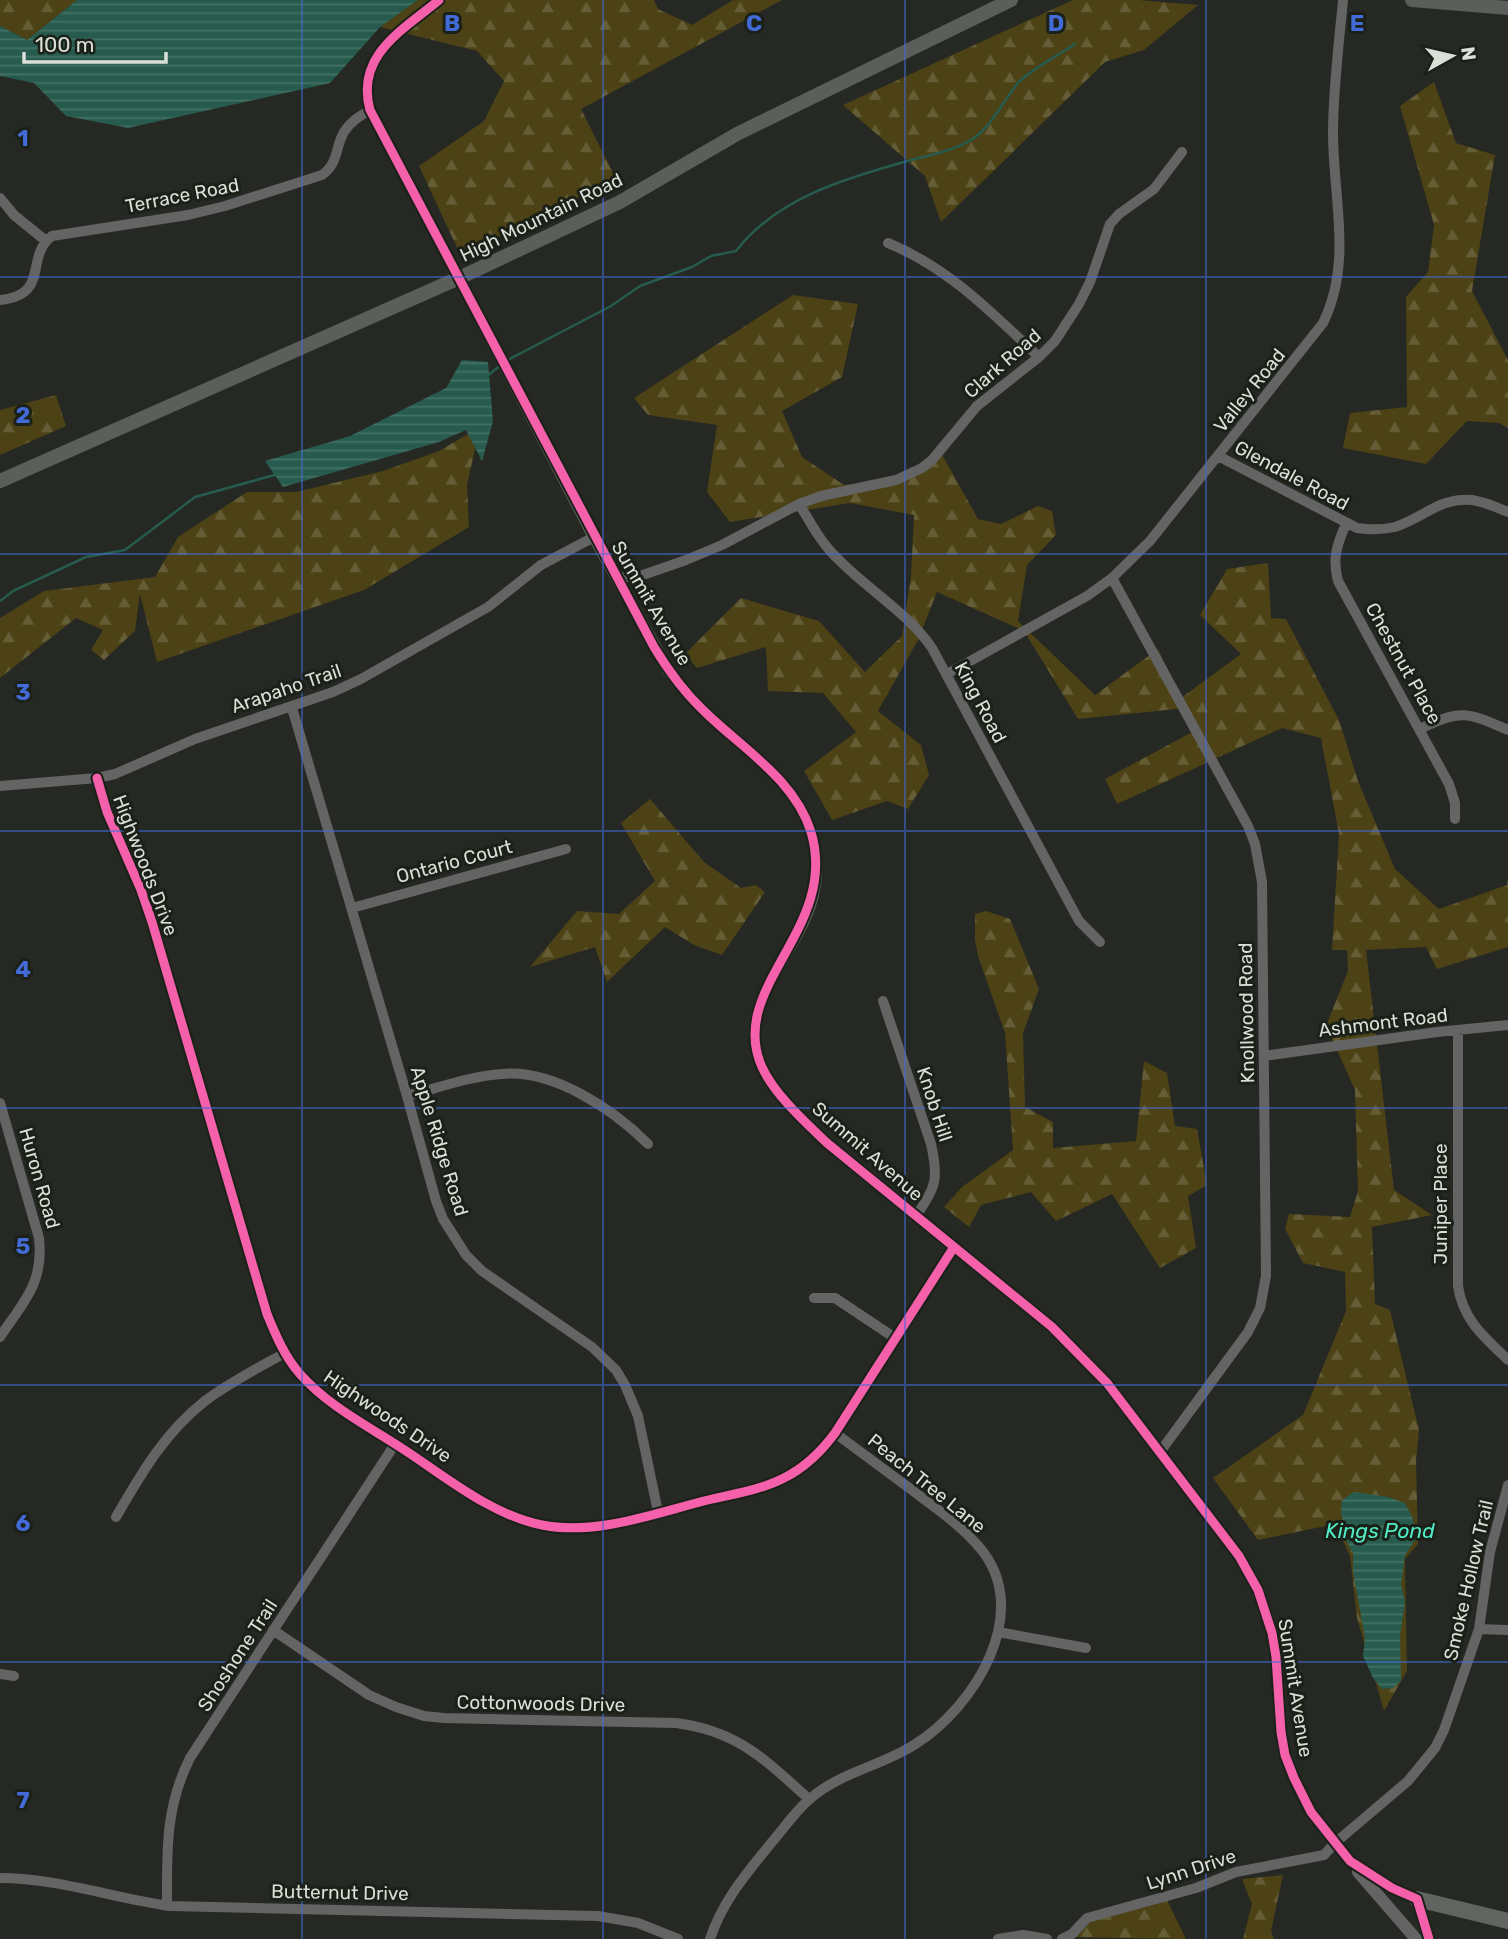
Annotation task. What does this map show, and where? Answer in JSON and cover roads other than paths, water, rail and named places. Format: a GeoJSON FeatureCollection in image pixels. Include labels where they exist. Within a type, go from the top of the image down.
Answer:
{"type":"FeatureCollection","features":[{"type":"Feature","properties":{"kind":"highway"},"geometry":{"type":"LineString","coordinates":[[1417,1899],[1508,1921]]}},
{"type":"Feature","properties":{"kind":"main road","name":"High Mountain Road"},"geometry":{"type":"LineString","coordinates":[[0,481],[459,278],[620,202],[737,134],[1011,0]]}},
{"type":"Feature","properties":{"kind":"main road"},"geometry":{"type":"LineString","coordinates":[[1412,0],[1508,8]]}},
{"type":"Feature","properties":{"kind":"street","name":"Summit Avenue"},"geometry":{"type":"LineString","coordinates":[[439,0],[387,42],[379,52],[368,75],[366,88],[370,110],[654,647],[682,689],[785,786],[803,813],[810,831],[816,853],[814,892],[756,1013],[755,1042],[763,1069],[778,1091],[827,1143],[1071,1344],[1107,1383],[1239,1556],[1258,1590],[1272,1633],[1280,1731],[1294,1778],[1311,1812],[1416,1939]]}},
{"type":"Feature","properties":{"kind":"street","name":"Valley Road"},"geometry":{"type":"LineString","coordinates":[[947,674],[1062,612],[1112,578],[1150,541],[1323,323],[1336,292],[1340,259],[1333,131],[1343,0]]}},
{"type":"Feature","properties":{"kind":"street","name":"Terrace Road"},"geometry":{"type":"LineString","coordinates":[[46,241],[60,234],[188,215],[322,175],[334,164],[349,125],[370,110]]}},
{"type":"Feature","properties":{"kind":"street","name":"Clark Road"},"geometry":{"type":"LineString","coordinates":[[617,578],[640,576],[686,560],[749,533],[799,505],[841,490],[895,480],[922,468],[990,394],[1039,357],[1055,341],[1090,282],[1110,224],[1154,189],[1182,152]]}},
{"type":"Feature","properties":{"kind":"street"},"geometry":{"type":"LineString","coordinates":[[0,198],[14,215],[46,241],[38,255],[32,283],[18,296],[0,300]]}},
{"type":"Feature","properties":{"kind":"street"},"geometry":{"type":"LineString","coordinates":[[888,243],[949,275],[1039,357]]}},
{"type":"Feature","properties":{"kind":"street","name":"Glendale Road"},"geometry":{"type":"LineString","coordinates":[[1218,456],[1346,524],[1371,530],[1409,521],[1432,507],[1459,500],[1487,503],[1508,513]]}},
{"type":"Feature","properties":{"kind":"street","name":"King Road"},"geometry":{"type":"LineString","coordinates":[[799,505],[822,542],[837,559],[921,633],[947,674],[1079,921],[1100,942]]}},
{"type":"Feature","properties":{"kind":"street","name":"Chestnut Place"},"geometry":{"type":"LineString","coordinates":[[1346,524],[1335,558],[1338,581],[1449,784],[1455,803],[1455,819]]}},
{"type":"Feature","properties":{"kind":"street","name":"Arapaho Trail"},"geometry":{"type":"LineString","coordinates":[[0,786],[97,778],[135,767],[195,738],[292,708],[361,679],[465,621],[507,593],[541,565],[594,537]]}},
{"type":"Feature","properties":{"kind":"street","name":"Knollwood Road"},"geometry":{"type":"LineString","coordinates":[[1112,578],[1248,826],[1255,844],[1262,882],[1264,1293],[1248,1332],[1160,1452]]}},
{"type":"Feature","properties":{"kind":"street","name":"Apple Ridge Road"},"geometry":{"type":"LineString","coordinates":[[292,708],[436,1201],[453,1237],[466,1255],[498,1284],[592,1347],[604,1357],[625,1385],[638,1416],[659,1512]]}},
{"type":"Feature","properties":{"kind":"street"},"geometry":{"type":"LineString","coordinates":[[1420,729],[1446,716],[1457,714],[1479,718],[1508,730]]}},
{"type":"Feature","properties":{"kind":"street","name":"Highwoods Drive"},"geometry":{"type":"LineString","coordinates":[[97,778],[107,812],[152,922],[267,1314],[285,1353],[299,1373],[329,1401],[489,1505],[542,1525],[573,1528],[600,1526],[783,1479],[811,1460],[835,1433],[954,1247]]}},
{"type":"Feature","properties":{"kind":"street","name":"Ontario Court"},"geometry":{"type":"LineString","coordinates":[[352,908],[566,849]]}},
{"type":"Feature","properties":{"kind":"street","name":"Knob Hill"},"geometry":{"type":"LineString","coordinates":[[883,1001],[936,1164],[933,1190],[916,1216]]}},
{"type":"Feature","properties":{"kind":"street","name":"Ashmont Road"},"geometry":{"type":"LineString","coordinates":[[1264,1056],[1458,1030],[1508,1026]]}},
{"type":"Feature","properties":{"kind":"street","name":"Juniper Place"},"geometry":{"type":"LineString","coordinates":[[1458,1030],[1460,1299],[1463,1311],[1476,1330],[1508,1360]]}},
{"type":"Feature","properties":{"kind":"street"},"geometry":{"type":"LineString","coordinates":[[407,1096],[488,1075],[538,1076],[570,1089],[612,1114],[628,1124],[648,1144]]}},
{"type":"Feature","properties":{"kind":"street","name":"Huron Road"},"geometry":{"type":"LineString","coordinates":[[0,1103],[39,1238],[40,1252],[36,1283],[0,1337]]}},
{"type":"Feature","properties":{"kind":"street"},"geometry":{"type":"LineString","coordinates":[[814,1298],[835,1298],[895,1338]]}},
{"type":"Feature","properties":{"kind":"street"},"geometry":{"type":"LineString","coordinates":[[116,1517],[158,1449],[188,1416],[227,1385],[285,1353]]}},
{"type":"Feature","properties":{"kind":"street","name":"Peach Tree Lane"},"geometry":{"type":"LineString","coordinates":[[710,1939],[716,1922],[737,1884],[809,1799],[837,1780],[900,1754],[934,1731],[975,1684],[998,1632],[1002,1602],[999,1586],[995,1571],[980,1548],[947,1517],[835,1433]]}},
{"type":"Feature","properties":{"kind":"street","name":"Shoshone Trail"},"geometry":{"type":"LineString","coordinates":[[167,1905],[167,1832],[181,1776],[190,1758],[396,1444]]}},
{"type":"Feature","properties":{"kind":"street","name":"Smoke Hollow Trail"},"geometry":{"type":"LineString","coordinates":[[1335,1843],[1408,1781],[1435,1748],[1451,1712],[1479,1629],[1492,1539],[1508,1485]]}},
{"type":"Feature","properties":{"kind":"street"},"geometry":{"type":"LineString","coordinates":[[1479,1629],[1508,1630]]}},
{"type":"Feature","properties":{"kind":"street","name":"Cottonwoods Drive"},"geometry":{"type":"LineString","coordinates":[[274,1630],[369,1695],[404,1710],[444,1718],[695,1725],[729,1736],[747,1746],[809,1799]]}},
{"type":"Feature","properties":{"kind":"street"},"geometry":{"type":"LineString","coordinates":[[998,1632],[1086,1648]]}},
{"type":"Feature","properties":{"kind":"street"},"geometry":{"type":"LineString","coordinates":[[0,1674],[14,1676]]}},
{"type":"Feature","properties":{"kind":"street","name":"Lynn Drive"},"geometry":{"type":"LineString","coordinates":[[1062,1939],[1072,1934],[1087,1918],[1196,1888],[1247,1869],[1324,1855],[1335,1843]]}},
{"type":"Feature","properties":{"kind":"street","name":"Summit Avenue"},"geometry":{"type":"LineString","coordinates":[[1350,1861],[1392,1888],[1417,1899]]}},
{"type":"Feature","properties":{"kind":"street","name":"Butternut Drive"},"geometry":{"type":"LineString","coordinates":[[0,1878],[56,1883],[167,1905],[598,1916],[638,1923],[678,1939]]}},
{"type":"Feature","properties":{"kind":"street"},"geometry":{"type":"LineString","coordinates":[[1417,1899],[1429,1939]]}},
{"type":"Feature","properties":{"kind":"street"},"geometry":{"type":"LineString","coordinates":[[998,1939],[1023,1935],[1047,1939]]}},
{"type":"Feature","properties":{"kind":"water"},"geometry":{"type":"Polygon","coordinates":[[[77,0],[418,0],[380,27],[330,83],[128,128],[66,116],[34,83],[0,76],[0,26],[27,40],[77,0]]]}},
{"type":"Feature","properties":{"kind":"water"},"geometry":{"type":"Polygon","coordinates":[[[462,360],[488,362],[493,421],[482,461],[466,430],[439,442],[283,487],[265,461],[350,436],[446,388],[462,360]]]}},
{"type":"Feature","properties":{"kind":"water","name":"Kings Pond"},"geometry":{"type":"Polygon","coordinates":[[[1354,1492],[1388,1497],[1405,1503],[1413,1519],[1415,1540],[1405,1555],[1401,1585],[1405,1602],[1400,1636],[1401,1681],[1393,1688],[1382,1689],[1373,1678],[1363,1656],[1365,1638],[1353,1571],[1353,1553],[1347,1542],[1341,1512],[1342,1500],[1354,1492]]]}},
{"type":"Feature","properties":{"kind":"waterway"},"geometry":{"type":"LineString","coordinates":[[506,361],[611,306],[640,286],[692,267],[711,256],[736,251],[752,233],[771,218],[812,193],[966,143],[986,127],[1018,83],[1075,44]]}},
{"type":"Feature","properties":{"kind":"waterway"},"geometry":{"type":"LineString","coordinates":[[487,376],[501,365]]}},
{"type":"Feature","properties":{"kind":"waterway"},"geometry":{"type":"LineString","coordinates":[[0,601],[13,591],[86,557],[125,550],[195,497],[278,474]]}}]}
